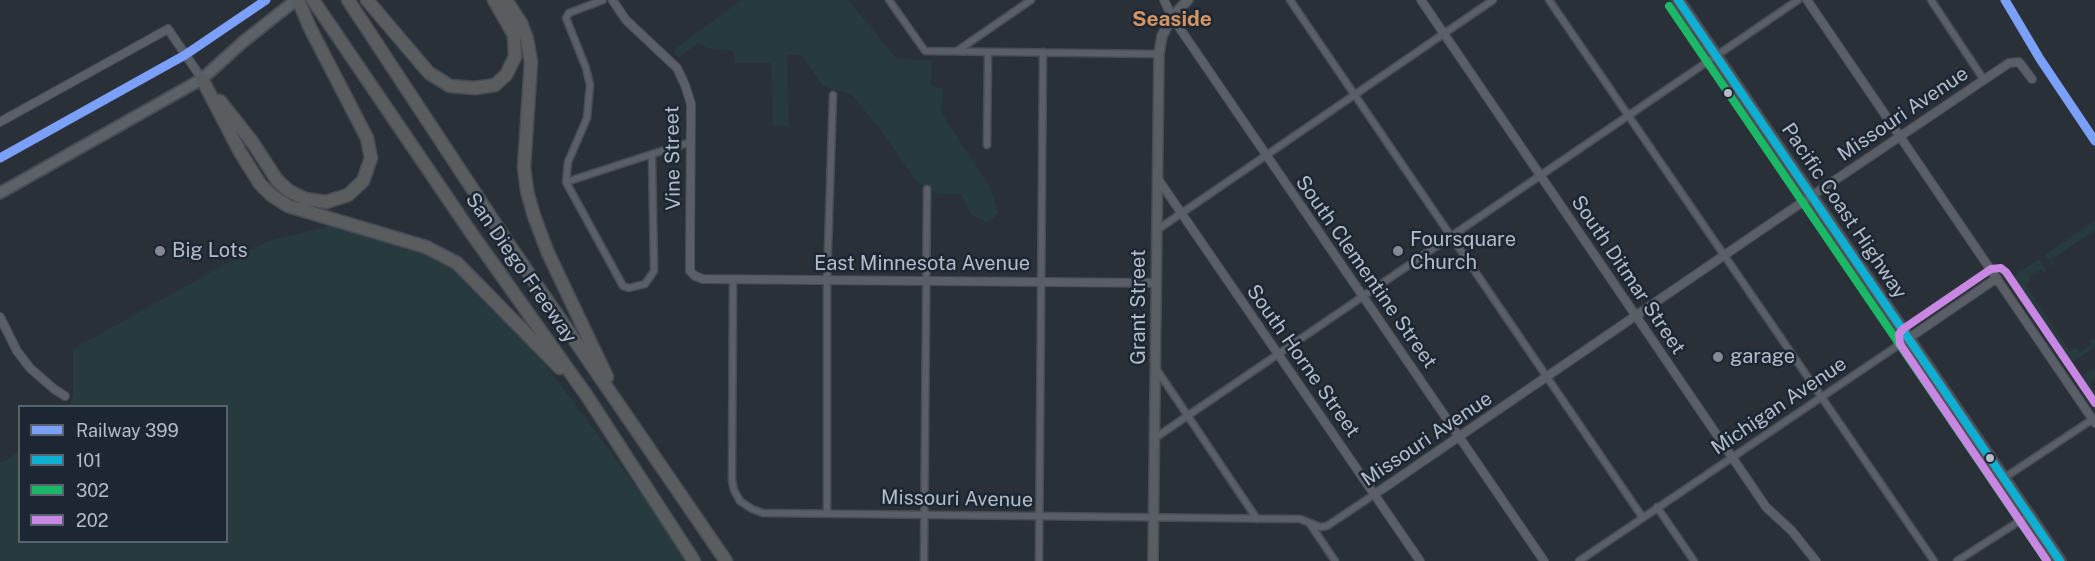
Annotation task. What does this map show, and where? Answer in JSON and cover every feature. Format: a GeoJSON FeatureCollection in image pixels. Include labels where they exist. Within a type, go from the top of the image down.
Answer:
{"type":"FeatureCollection","features":[{"type":"Feature","properties":{"kind":"highway"},"geometry":{"type":"LineString","coordinates":[[202,79],[253,143],[277,180],[290,191],[305,199],[326,202],[348,195],[363,181],[371,158],[367,138],[297,0]]}},
{"type":"Feature","properties":{"kind":"highway","name":"San Diego Freeway"},"geometry":{"type":"LineString","coordinates":[[313,0],[388,113],[587,396],[694,561]]}},
{"type":"Feature","properties":{"kind":"highway","name":"San Diego Freeway"},"geometry":{"type":"LineString","coordinates":[[348,0],[510,246],[726,561]]}},
{"type":"Feature","properties":{"kind":"highway"},"geometry":{"type":"LineString","coordinates":[[367,0],[429,73],[450,86],[475,88],[495,85],[506,75],[515,57],[514,35],[494,0]]}},
{"type":"Feature","properties":{"kind":"highway"},"geometry":{"type":"LineString","coordinates":[[506,0],[521,23],[527,39],[531,62],[524,167],[527,191],[534,216],[548,253],[623,411]]}},
{"type":"Feature","properties":{"kind":"highway"},"geometry":{"type":"LineString","coordinates":[[202,79],[240,152],[260,184],[271,195],[288,206],[426,247],[457,263],[587,396]]}},
{"type":"Feature","properties":{"kind":"main road"},"geometry":{"type":"LineString","coordinates":[[0,193],[202,79],[244,41],[297,0]]}},
{"type":"Feature","properties":{"kind":"main road"},"geometry":{"type":"LineString","coordinates":[[1172,17],[1188,0]]}},
{"type":"Feature","properties":{"kind":"main road","name":"Pacific Coast Highway"},"geometry":{"type":"LineString","coordinates":[[1678,0],[2060,561]]}},
{"type":"Feature","properties":{"kind":"main road","name":"Grant Street"},"geometry":{"type":"LineString","coordinates":[[1153,561],[1159,54],[1162,36],[1172,17]]}},
{"type":"Feature","properties":{"kind":"street"},"geometry":{"type":"LineString","coordinates":[[609,0],[569,13],[566,18],[590,85],[588,118],[568,162],[566,182],[623,286],[629,288],[645,284],[654,271],[652,153]]}},
{"type":"Feature","properties":{"kind":"street","name":"Vine Street"},"geometry":{"type":"LineString","coordinates":[[609,0],[626,20],[676,68],[691,104],[690,271]]}},
{"type":"Feature","properties":{"kind":"street"},"geometry":{"type":"LineString","coordinates":[[889,0],[925,51],[1159,54]]}},
{"type":"Feature","properties":{"kind":"street"},"geometry":{"type":"LineString","coordinates":[[957,52],[1031,0]]}},
{"type":"Feature","properties":{"kind":"street","name":"South Clementine Street"},"geometry":{"type":"LineString","coordinates":[[1164,0],[1172,17],[1544,561]]}},
{"type":"Feature","properties":{"kind":"street"},"geometry":{"type":"LineString","coordinates":[[1290,0],[1643,518]]}},
{"type":"Feature","properties":{"kind":"street","name":"South Ditmar Street"},"geometry":{"type":"LineString","coordinates":[[1421,0],[1766,507],[1792,531],[1816,561]]}},
{"type":"Feature","properties":{"kind":"street"},"geometry":{"type":"LineString","coordinates":[[1157,230],[1493,0]]}},
{"type":"Feature","properties":{"kind":"street"},"geometry":{"type":"LineString","coordinates":[[1549,0],[1935,561]]}},
{"type":"Feature","properties":{"kind":"street"},"geometry":{"type":"LineString","coordinates":[[1155,438],[1798,0]]}},
{"type":"Feature","properties":{"kind":"street"},"geometry":{"type":"LineString","coordinates":[[1807,0],[2094,420],[2004,478]]}},
{"type":"Feature","properties":{"kind":"street"},"geometry":{"type":"LineString","coordinates":[[1931,0],[1984,80]]}},
{"type":"Feature","properties":{"kind":"street"},"geometry":{"type":"LineString","coordinates":[[0,122],[168,29],[202,79]]}},
{"type":"Feature","properties":{"kind":"street"},"geometry":{"type":"LineString","coordinates":[[987,145],[988,52]]}},
{"type":"Feature","properties":{"kind":"street"},"geometry":{"type":"LineString","coordinates":[[1039,561],[1043,52]]}},
{"type":"Feature","properties":{"kind":"street","name":"Missouri Avenue"},"geometry":{"type":"LineString","coordinates":[[733,279],[732,480],[740,501],[752,509],[764,513],[1300,519],[1320,527],[1327,526],[2008,63],[2019,62],[2032,80]]}},
{"type":"Feature","properties":{"kind":"street"},"geometry":{"type":"LineString","coordinates":[[827,514],[827,279],[833,95]]}},
{"type":"Feature","properties":{"kind":"street"},"geometry":{"type":"LineString","coordinates":[[566,182],[691,142]]}},
{"type":"Feature","properties":{"kind":"street","name":"South Horne Street"},"geometry":{"type":"LineString","coordinates":[[1158,179],[1420,561]]}},
{"type":"Feature","properties":{"kind":"street"},"geometry":{"type":"LineString","coordinates":[[924,561],[927,189]]}},
{"type":"Feature","properties":{"kind":"street","name":"East Minnesota Avenue"},"geometry":{"type":"LineString","coordinates":[[690,271],[703,279],[1156,283]]}},
{"type":"Feature","properties":{"kind":"street","name":"Michigan Avenue"},"geometry":{"type":"LineString","coordinates":[[1579,561],[1997,278]]}},
{"type":"Feature","properties":{"kind":"street"},"geometry":{"type":"LineString","coordinates":[[0,317],[17,351],[30,368],[65,396]]}},
{"type":"Feature","properties":{"kind":"street"},"geometry":{"type":"LineString","coordinates":[[1156,370],[1257,519]]}},
{"type":"Feature","properties":{"kind":"street"},"geometry":{"type":"LineString","coordinates":[[1657,507],[1694,561]]}},
{"type":"Feature","properties":{"kind":"street"},"geometry":{"type":"LineString","coordinates":[[1957,561],[2029,515]]}},
{"type":"Feature","properties":{"kind":"street"},"geometry":{"type":"LineString","coordinates":[[1308,522],[1335,561]]}},
{"type":"Feature","properties":{"kind":"green space"},"geometry":{"type":"Polygon","coordinates":[[[741,0],[848,0],[897,59],[932,60],[931,85],[943,89],[941,112],[990,187],[998,213],[985,222],[971,214],[961,194],[938,194],[917,182],[882,132],[852,95],[823,86],[802,56],[787,54],[789,126],[773,126],[771,63],[734,63],[734,51],[707,48],[698,43],[678,58],[674,50],[741,0]]]}},
{"type":"Feature","properties":{"kind":"green space"},"geometry":{"type":"Polygon","coordinates":[[[2095,220],[2095,230],[2052,259],[2056,264],[2053,266],[2045,255],[2095,220]]]}},
{"type":"Feature","properties":{"kind":"green space"},"geometry":{"type":"Polygon","coordinates":[[[338,224],[446,257],[524,336],[692,561],[0,561],[0,463],[18,453],[18,543],[228,543],[228,405],[69,405],[73,395],[73,349],[265,242],[338,224]]]}},
{"type":"Feature","properties":{"kind":"green space"},"geometry":{"type":"Polygon","coordinates":[[[2039,259],[2046,271],[2044,273],[2041,269],[2029,277],[2031,281],[2026,285],[2070,351],[2076,347],[2080,352],[2092,344],[2089,339],[2095,340],[2095,347],[2070,364],[2064,361],[2011,282],[2015,275],[2039,259]]]}},
{"type":"Feature","properties":{"kind":"green space"},"geometry":{"type":"Polygon","coordinates":[[[2095,367],[2095,378],[2090,384],[2095,396],[2082,376],[2095,367]]]}},
{"type":"Feature","properties":{"kind":"rail line","name":"399"},"geometry":{"type":"LineString","coordinates":[[0,158],[185,55],[266,0]]}},
{"type":"Feature","properties":{"kind":"rail line","name":"399"},"geometry":{"type":"LineString","coordinates":[[2005,0],[2040,59],[2095,141]]}},
{"type":"Feature","properties":{"kind":"transit line","name":"101"},"geometry":{"type":"LineString","coordinates":[[1678,0],[2060,561]]}},
{"type":"Feature","properties":{"kind":"transit line","name":"302"},"geometry":{"type":"LineString","coordinates":[[1669,6],[2047,561]]}},
{"type":"Feature","properties":{"kind":"transit line","name":"202"},"geometry":{"type":"LineString","coordinates":[[2047,561],[1900,344],[1899,334],[1991,269],[2001,268],[2006,272],[2095,403]]}},
{"type":"Feature","properties":{"kind":"place","name":"Big Lots"},"geometry":{"type":"Point","coordinates":[160,251]}},
{"type":"Feature","properties":{"kind":"place","name":"Foursquare Church"},"geometry":{"type":"Point","coordinates":[1398,251]}},
{"type":"Feature","properties":{"kind":"place","name":"garage"},"geometry":{"type":"Point","coordinates":[1718,357]}},
{"type":"Feature","properties":{"kind":"district","name":"Seaside"},"geometry":{"type":"Point","coordinates":[1172,20]}}]}
